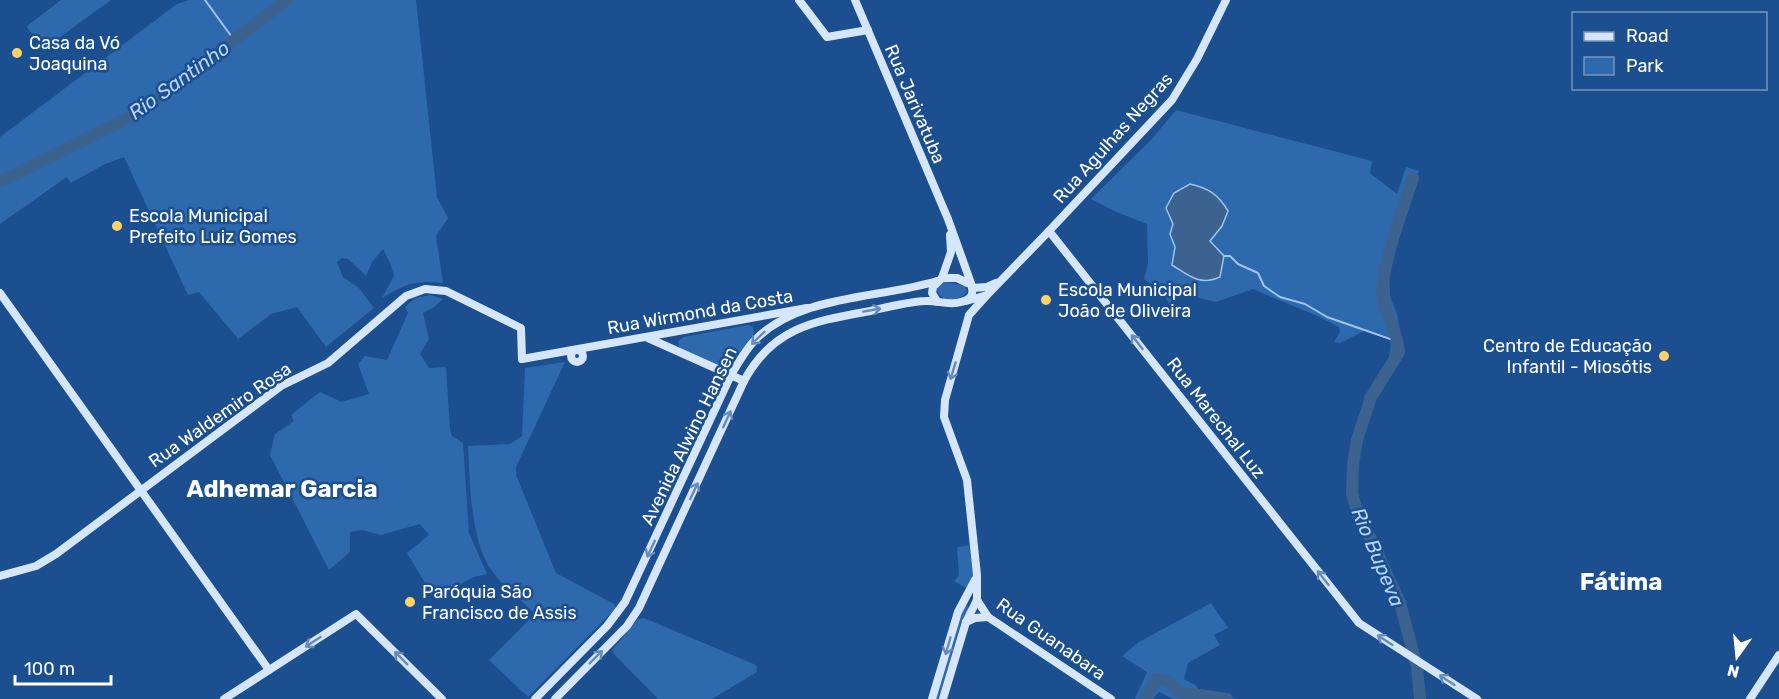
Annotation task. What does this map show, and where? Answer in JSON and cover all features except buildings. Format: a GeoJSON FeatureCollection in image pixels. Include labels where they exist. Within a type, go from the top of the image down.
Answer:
{"type":"FeatureCollection","features":[{"type":"Feature","properties":{"kind":"street"},"geometry":{"type":"LineString","coordinates":[[799,0],[827,37],[868,30]]}},
{"type":"Feature","properties":{"kind":"street","name":"Rua Jarivatuba"},"geometry":{"type":"LineString","coordinates":[[855,0],[948,219],[972,292],[972,312],[946,391],[944,409],[948,429],[967,480],[977,575],[977,600],[966,622],[943,699]]}},
{"type":"Feature","properties":{"kind":"street","name":"Rua Agulhas Negras"},"geometry":{"type":"LineString","coordinates":[[972,312],[1176,95],[1197,59],[1226,0]]}},
{"type":"Feature","properties":{"kind":"street","name":"Rua Jarivatuba"},"geometry":{"type":"LineString","coordinates":[[937,301],[932,293],[933,287],[940,280],[951,252],[948,219]]}},
{"type":"Feature","properties":{"kind":"street","name":"Rua Marechal Luz"},"geometry":{"type":"LineString","coordinates":[[1049,231],[1359,623],[1477,699]]}},
{"type":"Feature","properties":{"kind":"street"},"geometry":{"type":"LineString","coordinates":[[940,280],[964,280],[972,292],[987,295]]}},
{"type":"Feature","properties":{"kind":"street","name":"Avenida Alwino Hansen"},"geometry":{"type":"LineString","coordinates":[[535,699],[614,618],[625,603],[731,375],[755,340],[782,320],[807,308],[917,287],[940,280]]}},
{"type":"Feature","properties":{"kind":"street"},"geometry":{"type":"LineString","coordinates":[[972,312],[961,302],[972,292],[1000,281]]}},
{"type":"Feature","properties":{"kind":"street","name":"Rua Waldemiro Rosa"},"geometry":{"type":"LineString","coordinates":[[0,576],[27,569],[47,560],[281,386],[328,363],[397,303],[412,293],[425,289],[440,289],[521,328],[522,359]]}},
{"type":"Feature","properties":{"kind":"street"},"geometry":{"type":"LineString","coordinates":[[0,293],[269,670]]}},
{"type":"Feature","properties":{"kind":"street","name":"Avenida Alwino Hansen"},"geometry":{"type":"LineString","coordinates":[[555,699],[627,626],[639,608],[744,381],[768,348],[806,324],[916,302],[961,302]]}},
{"type":"Feature","properties":{"kind":"street","name":"Rua Wirmond da Costa"},"geometry":{"type":"LineString","coordinates":[[522,359],[807,308]]}},
{"type":"Feature","properties":{"kind":"street"},"geometry":{"type":"LineString","coordinates":[[647,337],[744,381]]}},
{"type":"Feature","properties":{"kind":"street","name":"Rua Wirmond da Costa"},"geometry":{"type":"LineString","coordinates":[[583,358],[598,346]]}},
{"type":"Feature","properties":{"kind":"street"},"geometry":{"type":"LineString","coordinates":[[558,353],[578,362],[583,358],[582,353],[576,350],[572,353],[572,359]]}},
{"type":"Feature","properties":{"kind":"street"},"geometry":{"type":"LineString","coordinates":[[932,699],[958,612],[977,575]]}},
{"type":"Feature","properties":{"kind":"street","name":"Rua Guanabara"},"geometry":{"type":"LineString","coordinates":[[977,600],[988,617],[1111,699]]}},
{"type":"Feature","properties":{"kind":"street"},"geometry":{"type":"LineString","coordinates":[[224,699],[356,614],[442,699]]}},
{"type":"Feature","properties":{"kind":"street"},"geometry":{"type":"LineString","coordinates":[[966,622],[975,618],[988,617]]}},
{"type":"Feature","properties":{"kind":"street"},"geometry":{"type":"LineString","coordinates":[[1749,699],[1779,655]]}},
{"type":"Feature","properties":{"kind":"green space"},"geometry":{"type":"Polygon","coordinates":[[[61,0],[111,0],[44,49],[27,26],[61,0]]]}},
{"type":"Feature","properties":{"kind":"green space"},"geometry":{"type":"Polygon","coordinates":[[[189,0],[416,0],[437,197],[448,218],[436,236],[443,283],[411,284],[382,298],[394,276],[383,249],[372,262],[366,276],[348,259],[342,258],[337,262],[343,277],[359,288],[374,308],[326,347],[297,307],[271,314],[238,339],[199,292],[188,295],[124,157],[105,164],[71,183],[67,177],[0,224],[0,137],[177,4],[189,0]]]}},
{"type":"Feature","properties":{"kind":"green space"},"geometry":{"type":"Polygon","coordinates":[[[1176,110],[1372,161],[1370,173],[1397,194],[1406,167],[1419,171],[1389,271],[1390,297],[1397,314],[1404,355],[1378,397],[1364,397],[1387,362],[1391,346],[1390,337],[1366,330],[1340,343],[1334,342],[1340,332],[1339,327],[1253,289],[1216,302],[1182,294],[1169,304],[1162,291],[1144,279],[1148,263],[1147,224],[1091,199],[1151,140],[1176,110]]]}},
{"type":"Feature","properties":{"kind":"green space"},"geometry":{"type":"Polygon","coordinates":[[[944,282],[966,286],[967,292],[955,299],[946,299],[937,290],[944,282]]]}},
{"type":"Feature","properties":{"kind":"green space"},"geometry":{"type":"Polygon","coordinates":[[[431,295],[443,299],[423,313],[429,339],[420,354],[429,368],[446,367],[450,430],[452,436],[463,443],[469,533],[487,574],[474,577],[434,598],[407,553],[429,535],[420,524],[381,535],[362,530],[350,532],[350,552],[329,570],[270,455],[275,434],[294,421],[291,415],[320,392],[342,402],[369,394],[358,364],[365,356],[387,360],[408,313],[405,307],[415,298],[431,295]]]}},
{"type":"Feature","properties":{"kind":"green space"},"geometry":{"type":"Polygon","coordinates":[[[748,325],[753,327],[754,333],[727,370],[682,351],[679,347],[678,341],[684,337],[748,325]]]}},
{"type":"Feature","properties":{"kind":"green space"},"geometry":{"type":"Polygon","coordinates":[[[565,362],[516,467],[516,475],[556,573],[614,604],[616,608],[528,697],[489,660],[535,614],[492,571],[479,544],[472,511],[468,446],[510,444],[522,436],[525,368],[565,362]]]}},
{"type":"Feature","properties":{"kind":"green space"},"geometry":{"type":"Polygon","coordinates":[[[969,545],[973,576],[969,590],[954,581],[959,575],[957,547],[969,545]]]}},
{"type":"Feature","properties":{"kind":"green space"},"geometry":{"type":"Polygon","coordinates":[[[965,603],[969,608],[961,622],[940,699],[935,699],[958,618],[965,603]]]}},
{"type":"Feature","properties":{"kind":"green space"},"geometry":{"type":"Polygon","coordinates":[[[1211,603],[1228,628],[1214,635],[1220,645],[1188,663],[1184,679],[1201,691],[1236,699],[1173,699],[1159,692],[1153,699],[1135,699],[1147,672],[1122,656],[1139,642],[1211,603]]]}},
{"type":"Feature","properties":{"kind":"green space"},"geometry":{"type":"Polygon","coordinates":[[[644,618],[756,665],[757,672],[712,699],[658,699],[612,650],[638,619],[644,618]]]}},
{"type":"Feature","properties":{"kind":"shaded area"},"geometry":{"type":"Polygon","coordinates":[[[1190,184],[1212,193],[1228,211],[1222,226],[1210,241],[1224,256],[1220,277],[1213,280],[1200,280],[1172,265],[1175,247],[1170,234],[1173,224],[1166,208],[1174,193],[1190,184]]]}},
{"type":"Feature","properties":{"kind":"waterway"},"geometry":{"type":"LineString","coordinates":[[205,0],[234,40]]}},
{"type":"Feature","properties":{"kind":"waterway","name":"Rio Santinho"},"geometry":{"type":"LineString","coordinates":[[0,182],[136,114],[287,0]]}},
{"type":"Feature","properties":{"kind":"waterway","name":"Rio Bupeva"},"geometry":{"type":"LineString","coordinates":[[1413,178],[1393,238],[1383,287],[1383,299],[1397,339],[1399,352],[1371,397],[1357,440],[1352,493],[1358,515],[1400,603],[1417,667],[1420,699]]}},
{"type":"Feature","properties":{"kind":"waterway"},"geometry":{"type":"LineString","coordinates":[[1224,256],[1230,256],[1238,264],[1258,273],[1264,286],[1280,297],[1305,304],[1327,317],[1396,341]]}},
{"type":"Feature","properties":{"kind":"waterway","name":"Rio Bupeva"},"geometry":{"type":"LineString","coordinates":[[1145,699],[1156,679],[1168,681],[1178,692],[1227,699]]}},
{"type":"Feature","properties":{"kind":"place","name":"Casa da Vó Joaquina"},"geometry":{"type":"Point","coordinates":[17,53]}},
{"type":"Feature","properties":{"kind":"place","name":"Escola Municipal Prefeito Luiz Gomes"},"geometry":{"type":"Point","coordinates":[117,226]}},
{"type":"Feature","properties":{"kind":"place","name":"Escola Municipal João de Oliveira"},"geometry":{"type":"Point","coordinates":[1046,300]}},
{"type":"Feature","properties":{"kind":"place","name":"Centro de Educação Infantil - Miosótis"},"geometry":{"type":"Point","coordinates":[1664,356]}},
{"type":"Feature","properties":{"kind":"place","name":"Paróquia São Francisco de Assis"},"geometry":{"type":"Point","coordinates":[410,602]}},
{"type":"Feature","properties":{"kind":"district","name":"Adhemar Garcia"},"geometry":{"type":"Point","coordinates":[282,489]}},
{"type":"Feature","properties":{"kind":"district","name":"Fátima"},"geometry":{"type":"Point","coordinates":[1621,582]}}]}
